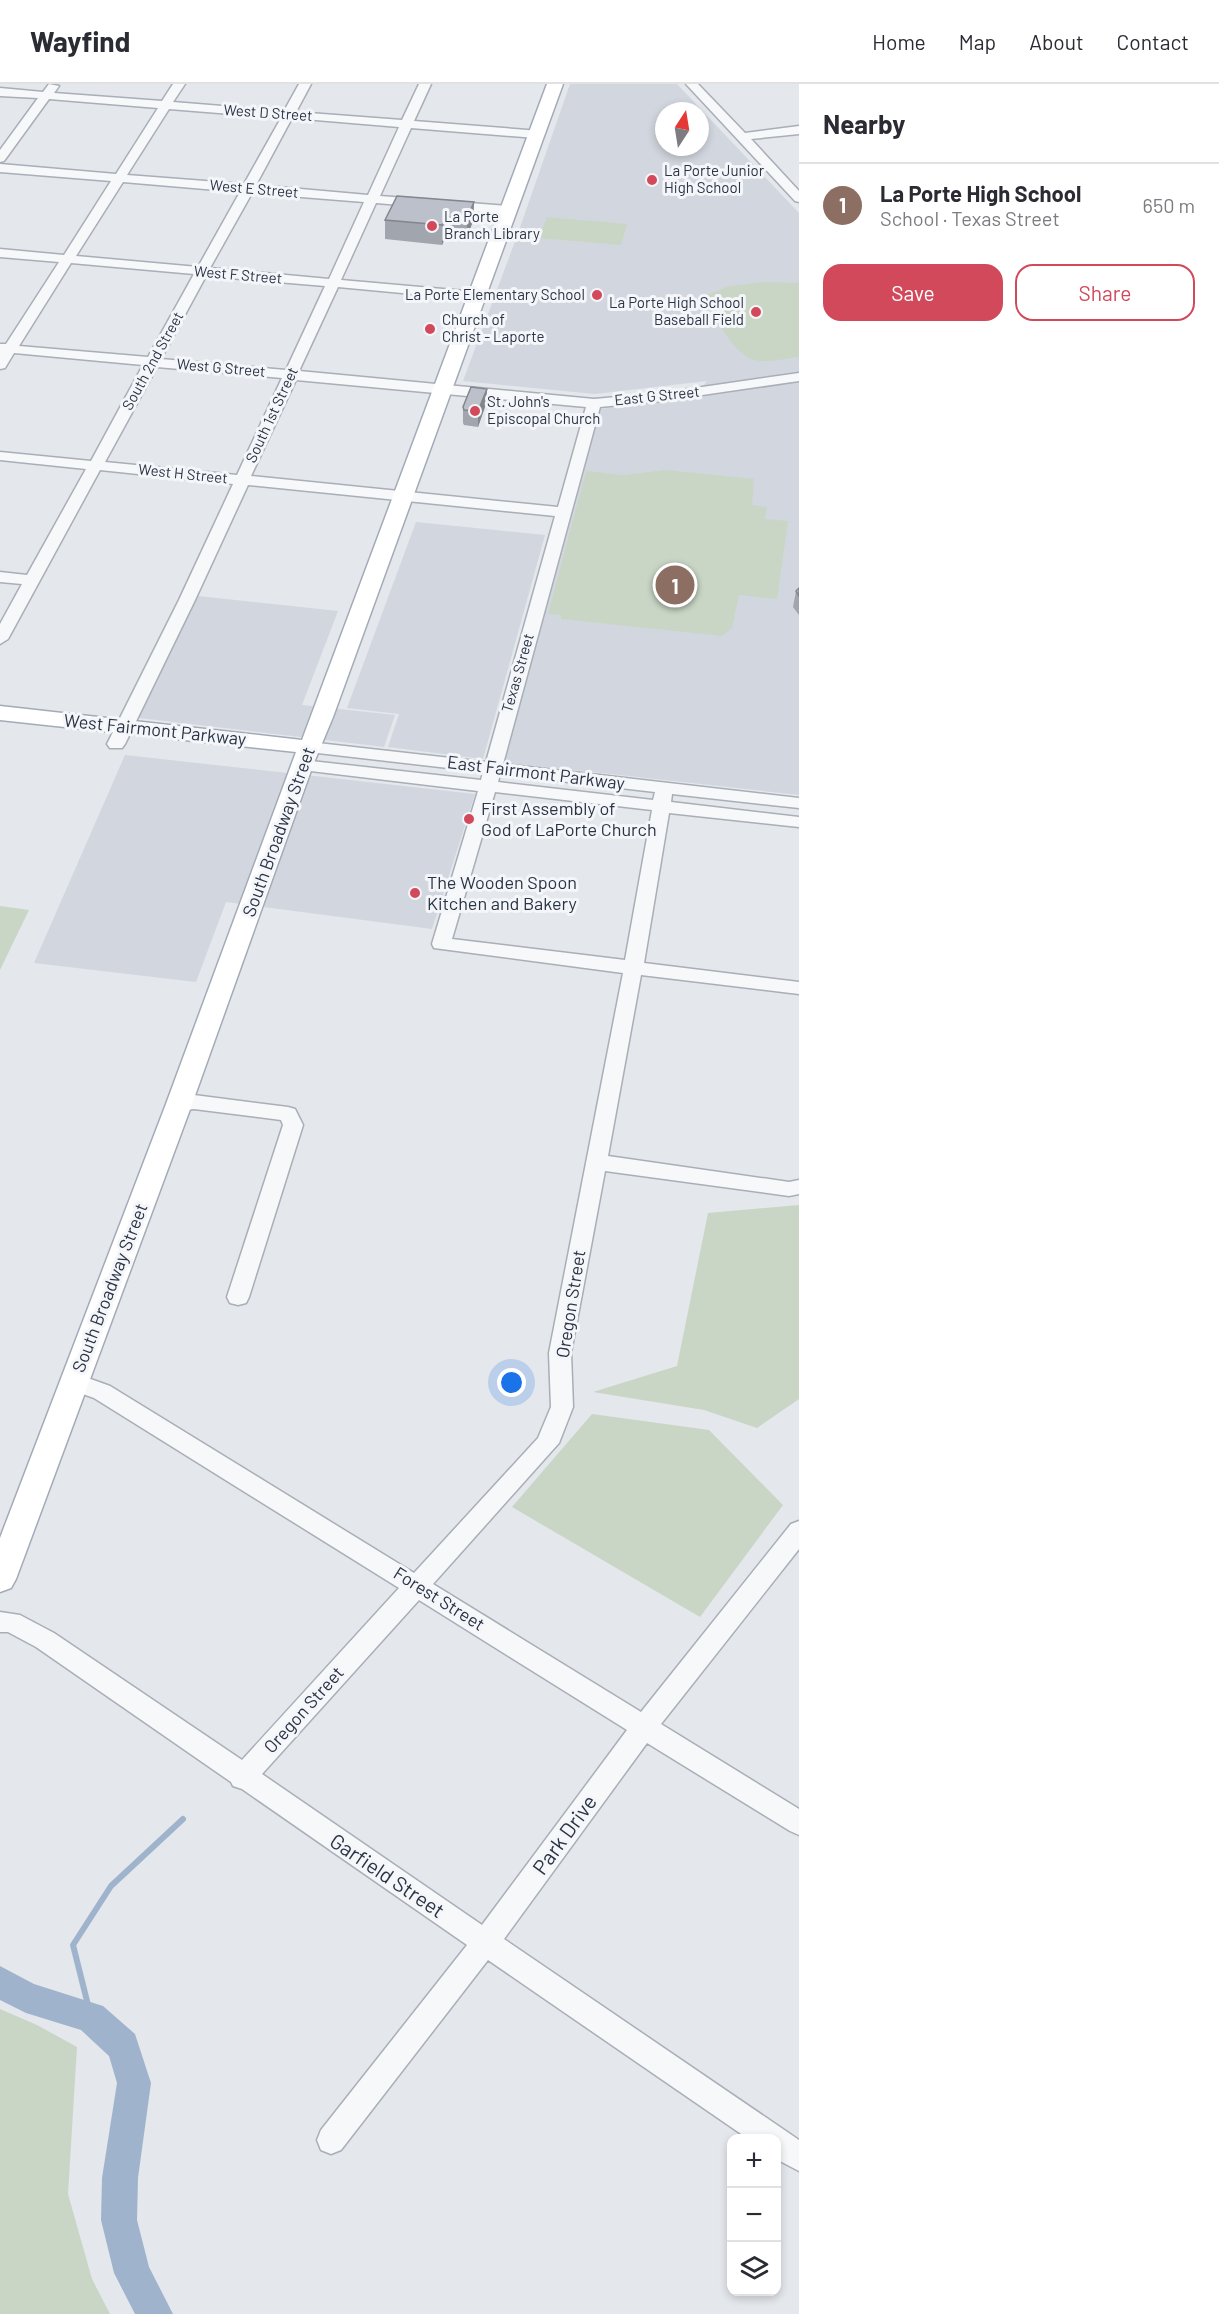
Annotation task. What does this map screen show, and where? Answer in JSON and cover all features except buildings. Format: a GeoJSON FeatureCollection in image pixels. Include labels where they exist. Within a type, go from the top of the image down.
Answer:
{"type":"FeatureCollection","features":[{"type":"Feature","properties":{"kind":"main road","name":"South Broadway Street"},"geometry":{"type":"LineString","coordinates":[[0,1579],[179,1104],[305,756],[555,84]]}},
{"type":"Feature","properties":{"kind":"main road","name":"West Fairmont Parkway"},"geometry":{"type":"LineString","coordinates":[[0,713],[121,736]]}},
{"type":"Feature","properties":{"kind":"main road","name":"West Fairmont Parkway"},"geometry":{"type":"LineString","coordinates":[[0,730],[121,736],[305,756]]}},
{"type":"Feature","properties":{"kind":"street"},"geometry":{"type":"LineString","coordinates":[[0,158],[55,84]]}},
{"type":"Feature","properties":{"kind":"street"},"geometry":{"type":"LineString","coordinates":[[0,365],[5,348],[68,260],[179,84]]}},
{"type":"Feature","properties":{"kind":"street","name":"South 2nd Street"},"geometry":{"type":"LineString","coordinates":[[0,639],[305,84]]}},
{"type":"Feature","properties":{"kind":"street","name":"South 1st Street"},"geometry":{"type":"LineString","coordinates":[[121,736],[243,480],[425,84]]}},
{"type":"Feature","properties":{"kind":"street"},"geometry":{"type":"LineString","coordinates":[[692,84],[799,198]]}},
{"type":"Feature","properties":{"kind":"street","name":"West D Street"},"geometry":{"type":"LineString","coordinates":[[0,92],[536,134]]}},
{"type":"Feature","properties":{"kind":"street"},"geometry":{"type":"LineString","coordinates":[[741,137],[799,130]]}},
{"type":"Feature","properties":{"kind":"street","name":"West E Street"},"geometry":{"type":"LineString","coordinates":[[0,168],[508,210]]}},
{"type":"Feature","properties":{"kind":"street","name":"West F Street"},"geometry":{"type":"LineString","coordinates":[[0,253],[477,296]]}},
{"type":"Feature","properties":{"kind":"street","name":"West G Street"},"geometry":{"type":"LineString","coordinates":[[5,348],[442,389]]}},
{"type":"Feature","properties":{"kind":"street","name":"East G Street"},"geometry":{"type":"LineString","coordinates":[[442,389],[594,403],[661,397],[799,377]]}},
{"type":"Feature","properties":{"kind":"street","name":"Texas Street"},"geometry":{"type":"LineString","coordinates":[[594,403],[491,768],[488,787],[441,944],[633,967]]}},
{"type":"Feature","properties":{"kind":"street","name":"West H Street"},"geometry":{"type":"LineString","coordinates":[[0,456],[564,513]]}},
{"type":"Feature","properties":{"kind":"street"},"geometry":{"type":"LineString","coordinates":[[0,577],[32,580]]}},
{"type":"Feature","properties":{"kind":"street","name":"East Fairmont Parkway"},"geometry":{"type":"LineString","coordinates":[[305,756],[491,768],[799,822]]}},
{"type":"Feature","properties":{"kind":"street","name":"East Fairmont Parkway"},"geometry":{"type":"LineString","coordinates":[[305,756],[488,787],[663,798],[799,803]]}},
{"type":"Feature","properties":{"kind":"street","name":"Oregon Street"},"geometry":{"type":"LineString","coordinates":[[242,1778],[547,1443],[562,1407],[560,1353],[663,798]]}},
{"type":"Feature","properties":{"kind":"street"},"geometry":{"type":"LineString","coordinates":[[633,967],[799,988]]}},
{"type":"Feature","properties":{"kind":"street"},"geometry":{"type":"LineString","coordinates":[[179,1104],[194,1102],[288,1114],[292,1125],[238,1297]]}},
{"type":"Feature","properties":{"kind":"street"},"geometry":{"type":"LineString","coordinates":[[595,1162],[789,1190],[799,1187]]}},
{"type":"Feature","properties":{"kind":"street","name":"Forest Street"},"geometry":{"type":"LineString","coordinates":[[74,1382],[102,1392],[799,1823]]}},
{"type":"Feature","properties":{"kind":"street","name":"Park Drive"},"geometry":{"type":"LineString","coordinates":[[331,2140],[485,1943],[644,1727],[796,1542]]}},
{"type":"Feature","properties":{"kind":"street","name":"Garfield Street"},"geometry":{"type":"LineString","coordinates":[[0,1622],[11,1622],[45,1640],[242,1778],[764,2134]]}},
{"type":"Feature","properties":{"kind":"street"},"geometry":{"type":"LineString","coordinates":[[781,2145],[799,2157]]}},
{"type":"Feature","properties":{"kind":"shaded area"},"geometry":{"type":"Polygon","coordinates":[[[570,84],[677,84],[694,102],[655,102],[655,156],[709,156],[709,118],[799,213],[799,795],[502,762],[601,409],[695,396],[707,381],[595,394],[463,381],[570,84]]]}},
{"type":"Feature","properties":{"kind":"shaded area"},"geometry":{"type":"Polygon","coordinates":[[[416,522],[545,535],[483,759],[388,747],[399,714],[347,708],[416,522]]]}},
{"type":"Feature","properties":{"kind":"shaded area"},"geometry":{"type":"Polygon","coordinates":[[[198,596],[338,611],[302,705],[395,715],[384,747],[139,718],[198,596]]]}},
{"type":"Feature","properties":{"kind":"shaded area"},"geometry":{"type":"Polygon","coordinates":[[[125,755],[475,794],[432,929],[226,902],[196,982],[34,963],[125,755]]]}},
{"type":"Feature","properties":{"kind":"green space"},"geometry":{"type":"Polygon","coordinates":[[[547,217],[627,224],[621,245],[539,238],[547,217]]]}},
{"type":"Feature","properties":{"kind":"green space","name":"La Porte High School Baseball Field"},"geometry":{"type":"Polygon","coordinates":[[[765,282],[799,283],[799,357],[761,361],[743,354],[727,336],[705,296],[729,286],[765,282]]]}},
{"type":"Feature","properties":{"kind":"green space"},"geometry":{"type":"Polygon","coordinates":[[[666,470],[754,479],[752,505],[767,507],[765,519],[788,521],[777,599],[739,595],[732,628],[722,636],[561,619],[561,615],[548,614],[586,471],[624,475],[666,470]]]}},
{"type":"Feature","properties":{"kind":"green space"},"geometry":{"type":"Polygon","coordinates":[[[0,906],[29,910],[0,970],[0,906]]]}},
{"type":"Feature","properties":{"kind":"green space"},"geometry":{"type":"Polygon","coordinates":[[[799,1205],[799,1399],[757,1428],[704,1410],[593,1392],[677,1366],[708,1213],[799,1205]]]}},
{"type":"Feature","properties":{"kind":"green space"},"geometry":{"type":"Polygon","coordinates":[[[592,1414],[709,1430],[783,1505],[700,1617],[512,1507],[592,1414]]]}},
{"type":"Feature","properties":{"kind":"green space"},"geometry":{"type":"Polygon","coordinates":[[[0,2009],[37,2025],[77,2047],[68,2194],[92,2279],[110,2314],[0,2314],[0,2009]]]}},
{"type":"Feature","properties":{"kind":"waterway"},"geometry":{"type":"LineString","coordinates":[[91,2017],[73,1945],[111,1886],[183,1819]]}},
{"type":"Feature","properties":{"kind":"waterway"},"geometry":{"type":"LineString","coordinates":[[0,1982],[26,1997],[91,2017],[123,2046],[134,2083],[120,2178],[119,2220],[132,2273],[155,2314]]}},
{"type":"Feature","properties":{"kind":"place","name":"La Porte Junior High School"},"geometry":{"type":"Point","coordinates":[652,180]}},
{"type":"Feature","properties":{"kind":"place","name":"La Porte Branch Library"},"geometry":{"type":"Point","coordinates":[432,226]}},
{"type":"Feature","properties":{"kind":"place","name":"La Porte Elementary School"},"geometry":{"type":"Point","coordinates":[597,295]}},
{"type":"Feature","properties":{"kind":"place","name":"La Porte High School Baseball Field"},"geometry":{"type":"Point","coordinates":[756,312]}},
{"type":"Feature","properties":{"kind":"place","name":"Church of Christ - Laporte"},"geometry":{"type":"Point","coordinates":[430,329]}},
{"type":"Feature","properties":{"kind":"place","name":"St. John's Episcopal Church"},"geometry":{"type":"Point","coordinates":[475,411]}},
{"type":"Feature","properties":{"kind":"place","name":"La Porte High School"},"geometry":{"type":"Point","coordinates":[675,585]}},
{"type":"Feature","properties":{"kind":"place","name":"First Assembly of God of LaPorte Church"},"geometry":{"type":"Point","coordinates":[469,819]}},
{"type":"Feature","properties":{"kind":"place","name":"The Wooden Spoon Kitchen and Bakery"},"geometry":{"type":"Point","coordinates":[415,893]}}]}
